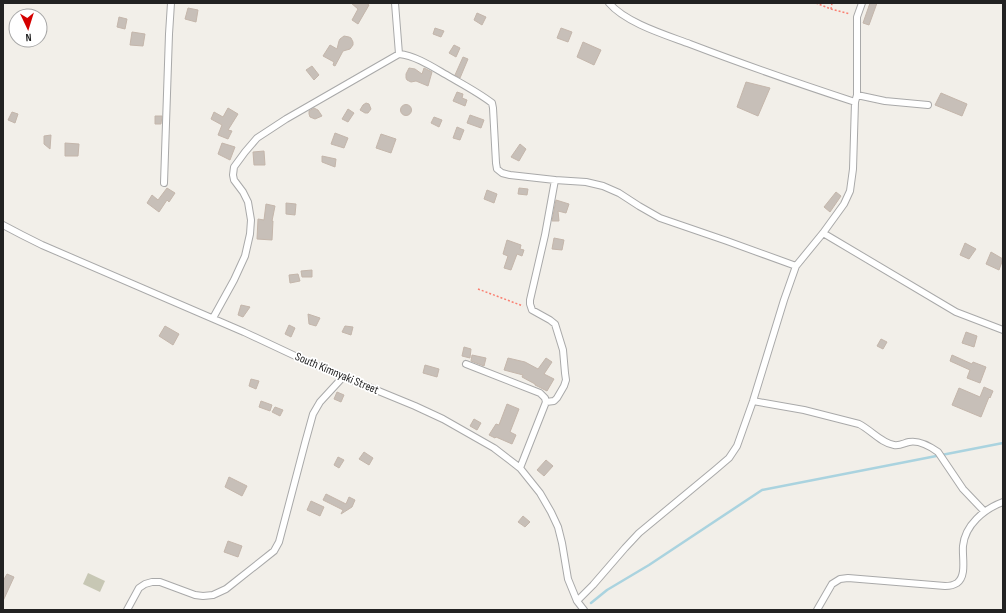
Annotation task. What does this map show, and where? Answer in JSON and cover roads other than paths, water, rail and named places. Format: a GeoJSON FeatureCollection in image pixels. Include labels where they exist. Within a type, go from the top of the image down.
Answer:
{"type":"FeatureCollection","features":[{"type":"Feature","properties":{"kind":"street"},"geometry":{"type":"LineString","coordinates":[[395,3],[399,54]]}},
{"type":"Feature","properties":{"kind":"street"},"geometry":{"type":"LineString","coordinates":[[609,3],[619,13],[651,30],[739,63],[855,102]]}},
{"type":"Feature","properties":{"kind":"street"},"geometry":{"type":"LineString","coordinates":[[577,601],[640,533],[729,458],[737,446],[796,266],[844,204],[850,191],[853,169],[858,16],[862,3]]}},
{"type":"Feature","properties":{"kind":"street"},"geometry":{"type":"LineString","coordinates":[[164,183],[170,4]]}},
{"type":"Feature","properties":{"kind":"street"},"geometry":{"type":"LineString","coordinates":[[213,318],[234,280],[245,256],[250,234],[251,220],[248,202],[234,180],[234,167],[257,138],[286,119],[399,54],[415,58],[492,103],[496,163],[497,169],[502,173],[555,180],[586,182],[603,186],[619,193],[638,206],[660,218],[796,266]]}},
{"type":"Feature","properties":{"kind":"street"},"geometry":{"type":"LineString","coordinates":[[856,95],[884,101],[928,105]]}},
{"type":"Feature","properties":{"kind":"street"},"geometry":{"type":"LineString","coordinates":[[546,402],[554,401],[557,398],[564,386],[566,373],[555,324],[532,310],[530,300],[545,236],[555,180]]}},
{"type":"Feature","properties":{"kind":"street","name":"South Kimnyaki Street"},"geometry":{"type":"LineString","coordinates":[[3,225],[42,245],[213,318],[343,377],[392,396],[443,419],[494,448],[520,468],[540,493],[551,512],[558,526],[568,579],[577,601],[584,610]]}},
{"type":"Feature","properties":{"kind":"street"},"geometry":{"type":"LineString","coordinates":[[823,233],[956,312],[1003,330]]}},
{"type":"Feature","properties":{"kind":"street"},"geometry":{"type":"LineString","coordinates":[[466,364],[540,393],[545,398],[546,402],[520,468]]}},
{"type":"Feature","properties":{"kind":"street"},"geometry":{"type":"LineString","coordinates":[[126,610],[139,588],[152,582],[160,582],[195,595],[213,595],[226,589],[274,551],[279,542],[304,443],[313,414],[320,402],[343,377]]}},
{"type":"Feature","properties":{"kind":"street"},"geometry":{"type":"LineString","coordinates":[[753,401],[804,410],[859,424],[867,428],[883,441],[893,445],[915,442],[934,449],[938,452],[963,489],[984,511]]}},
{"type":"Feature","properties":{"kind":"street"},"geometry":{"type":"LineString","coordinates":[[817,610],[832,584],[840,579],[848,578],[945,586],[957,583],[963,570],[963,547],[965,535],[973,522],[984,511],[1003,502]]}},
{"type":"Feature","properties":{"kind":"waterway"},"geometry":{"type":"LineString","coordinates":[[591,603],[607,590],[649,565],[762,490],[1003,443]]}}]}
